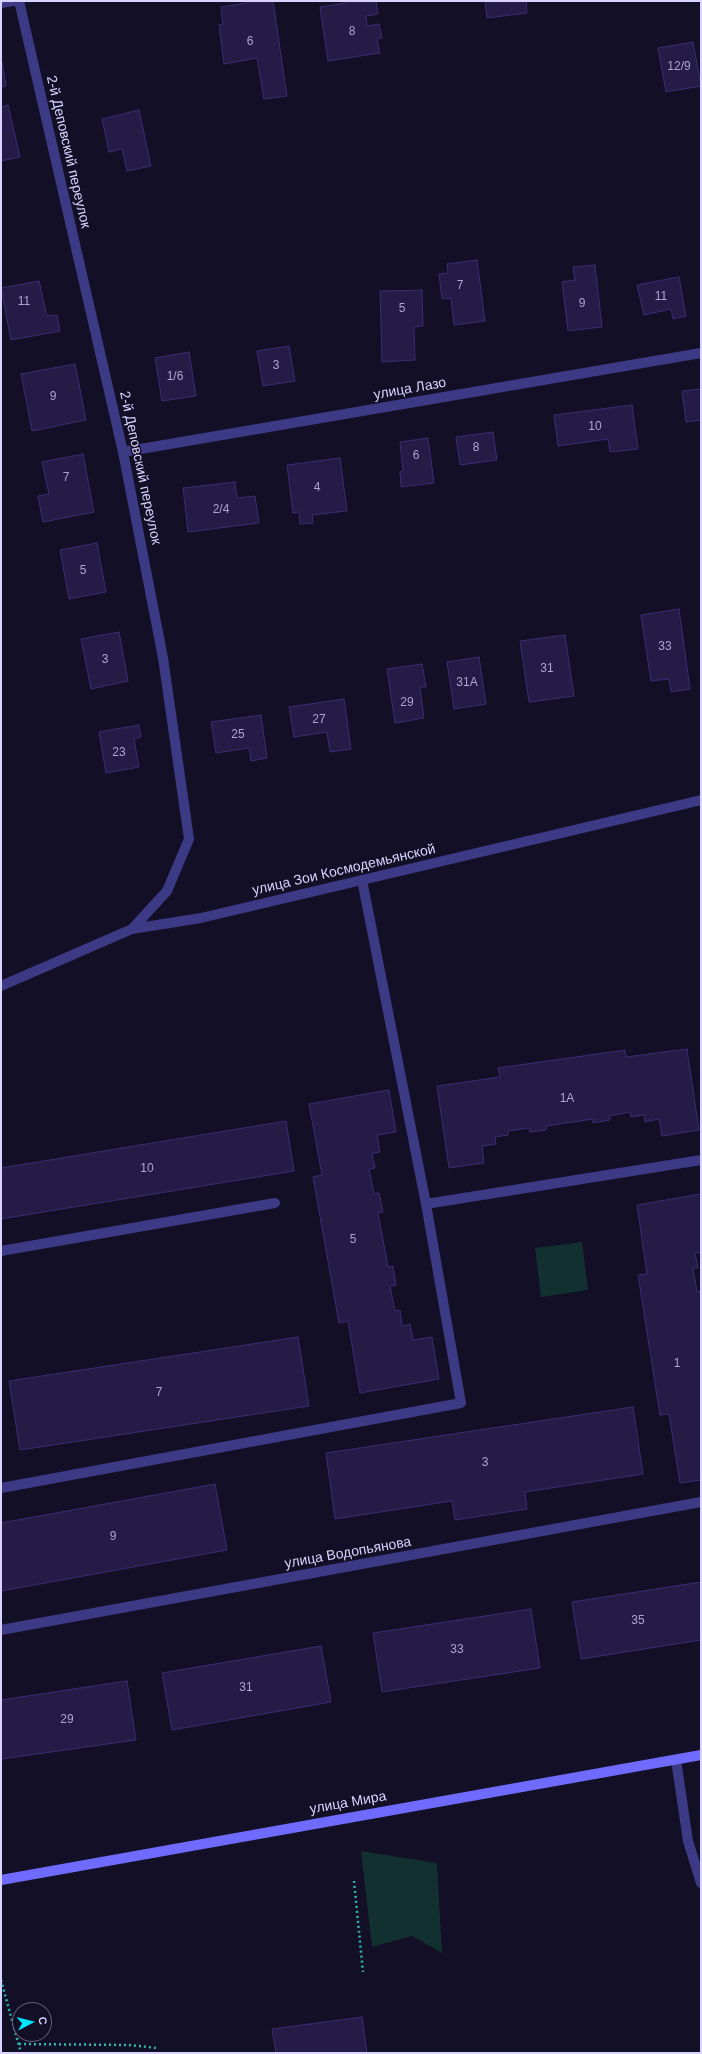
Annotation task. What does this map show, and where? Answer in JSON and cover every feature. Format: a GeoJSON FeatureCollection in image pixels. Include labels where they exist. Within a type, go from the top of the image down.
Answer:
{"type":"FeatureCollection","features":[{"type":"Feature","properties":{"kind":"main road","name":"улица Мира"},"geometry":{"type":"LineString","coordinates":[[1,1880],[701,1755]]}},
{"type":"Feature","properties":{"kind":"street"},"geometry":{"type":"LineString","coordinates":[[1,3],[13,1]]}},
{"type":"Feature","properties":{"kind":"street","name":"2-й Деповский переулок"},"geometry":{"type":"LineString","coordinates":[[19,1],[123,452],[163,658],[189,839],[167,891],[132,929]]}},
{"type":"Feature","properties":{"kind":"street","name":"улица Лазо"},"geometry":{"type":"LineString","coordinates":[[123,452],[701,353]]}},
{"type":"Feature","properties":{"kind":"street","name":"улица Зои Космодемьянской"},"geometry":{"type":"LineString","coordinates":[[1,986],[132,929],[201,918],[701,800]]}},
{"type":"Feature","properties":{"kind":"street"},"geometry":{"type":"LineString","coordinates":[[1,1488],[461,1403],[426,1204],[362,880]]}},
{"type":"Feature","properties":{"kind":"street"},"geometry":{"type":"LineString","coordinates":[[426,1204],[701,1160]]}},
{"type":"Feature","properties":{"kind":"street"},"geometry":{"type":"LineString","coordinates":[[1,1252],[275,1203]]}},
{"type":"Feature","properties":{"kind":"street","name":"улица Водопьянова"},"geometry":{"type":"LineString","coordinates":[[1,1630],[701,1502]]}},
{"type":"Feature","properties":{"kind":"street"},"geometry":{"type":"LineString","coordinates":[[676,1760],[688,1841],[701,1883]]}},
{"type":"Feature","properties":{"kind":"path"},"geometry":{"type":"LineString","coordinates":[[354,1881],[363,1972]]}},
{"type":"Feature","properties":{"kind":"path"},"geometry":{"type":"LineString","coordinates":[[1,1980],[21,2053]]}},
{"type":"Feature","properties":{"kind":"path"},"geometry":{"type":"LineString","coordinates":[[19,2044],[129,2045],[157,2048]]}},
{"type":"Feature","properties":{"kind":"green space"},"geometry":{"type":"Polygon","coordinates":[[[582,1242],[588,1290],[541,1297],[535,1248],[582,1242]]]}},
{"type":"Feature","properties":{"kind":"green space"},"geometry":{"type":"Polygon","coordinates":[[[361,1851],[437,1863],[442,1953],[412,1936],[372,1947],[361,1851]]]}},
{"type":"Feature","properties":{"kind":"building"},"geometry":{"type":"Polygon","coordinates":[[[246,1],[273,1],[287,96],[264,99],[257,58],[224,64],[219,25],[223,24],[221,7],[246,3],[246,1]]]}},
{"type":"Feature","properties":{"kind":"building"},"geometry":{"type":"Polygon","coordinates":[[[346,1],[376,1],[378,14],[366,16],[367,26],[379,24],[382,38],[377,39],[380,53],[328,61],[320,7],[346,3],[346,1]]]}},
{"type":"Feature","properties":{"kind":"building"},"geometry":{"type":"Polygon","coordinates":[[[485,1],[526,1],[527,13],[487,18],[485,1]]]}},
{"type":"Feature","properties":{"kind":"building"},"geometry":{"type":"Polygon","coordinates":[[[693,42],[701,86],[666,92],[658,48],[693,42]]]}},
{"type":"Feature","properties":{"kind":"building"},"geometry":{"type":"Polygon","coordinates":[[[1,57],[6,86],[1,87],[1,57]]]}},
{"type":"Feature","properties":{"kind":"building"},"geometry":{"type":"Polygon","coordinates":[[[8,105],[20,157],[1,161],[1,107],[8,105]]]}},
{"type":"Feature","properties":{"kind":"building"},"geometry":{"type":"Polygon","coordinates":[[[139,110],[151,166],[127,171],[122,149],[109,152],[102,119],[139,110]]]}},
{"type":"Feature","properties":{"kind":"building"},"geometry":{"type":"Polygon","coordinates":[[[477,260],[485,321],[454,325],[451,298],[442,299],[439,274],[448,273],[447,264],[477,260]]]}},
{"type":"Feature","properties":{"kind":"building"},"geometry":{"type":"Polygon","coordinates":[[[595,265],[602,327],[568,331],[562,282],[575,280],[573,267],[595,265]]]}},
{"type":"Feature","properties":{"kind":"building"},"geometry":{"type":"Polygon","coordinates":[[[679,277],[686,316],[673,319],[671,309],[644,315],[637,285],[679,277]]]}},
{"type":"Feature","properties":{"kind":"building"},"geometry":{"type":"Polygon","coordinates":[[[39,281],[47,316],[57,315],[60,331],[11,340],[1,288],[39,281]]]}},
{"type":"Feature","properties":{"kind":"building"},"geometry":{"type":"Polygon","coordinates":[[[422,290],[423,326],[414,327],[415,360],[382,362],[380,291],[422,290]]]}},
{"type":"Feature","properties":{"kind":"building"},"geometry":{"type":"Polygon","coordinates":[[[289,346],[295,381],[263,386],[257,351],[289,346]]]}},
{"type":"Feature","properties":{"kind":"building"},"geometry":{"type":"Polygon","coordinates":[[[189,352],[196,396],[162,401],[155,358],[189,352]]]}},
{"type":"Feature","properties":{"kind":"building"},"geometry":{"type":"Polygon","coordinates":[[[75,364],[86,420],[32,431],[21,374],[75,364]]]}},
{"type":"Feature","properties":{"kind":"building"},"geometry":{"type":"Polygon","coordinates":[[[701,389],[701,420],[686,422],[682,391],[701,389]]]}},
{"type":"Feature","properties":{"kind":"building"},"geometry":{"type":"Polygon","coordinates":[[[632,405],[638,449],[610,452],[608,439],[558,446],[554,415],[632,405]]]}},
{"type":"Feature","properties":{"kind":"building"},"geometry":{"type":"Polygon","coordinates":[[[493,432],[497,460],[460,465],[456,437],[493,432]]]}},
{"type":"Feature","properties":{"kind":"building"},"geometry":{"type":"Polygon","coordinates":[[[428,438],[434,483],[401,487],[400,472],[403,471],[400,442],[428,438]]]}},
{"type":"Feature","properties":{"kind":"building"},"geometry":{"type":"Polygon","coordinates":[[[83,454],[94,512],[43,522],[38,496],[49,494],[42,462],[83,454]]]}},
{"type":"Feature","properties":{"kind":"building"},"geometry":{"type":"Polygon","coordinates":[[[340,458],[347,511],[312,515],[313,523],[300,524],[299,512],[293,513],[287,465],[340,458]]]}},
{"type":"Feature","properties":{"kind":"building"},"geometry":{"type":"Polygon","coordinates":[[[235,482],[237,498],[255,496],[259,523],[188,532],[183,488],[235,482]]]}},
{"type":"Feature","properties":{"kind":"building"},"geometry":{"type":"Polygon","coordinates":[[[97,543],[106,592],[69,599],[60,550],[97,543]]]}},
{"type":"Feature","properties":{"kind":"building"},"geometry":{"type":"Polygon","coordinates":[[[679,609],[690,689],[671,692],[669,679],[651,681],[641,615],[679,609]]]}},
{"type":"Feature","properties":{"kind":"building"},"geometry":{"type":"Polygon","coordinates":[[[119,632],[128,681],[91,689],[81,639],[119,632]]]}},
{"type":"Feature","properties":{"kind":"building"},"geometry":{"type":"Polygon","coordinates":[[[565,635],[574,696],[529,702],[520,641],[565,635]]]}},
{"type":"Feature","properties":{"kind":"building"},"geometry":{"type":"Polygon","coordinates":[[[479,657],[486,704],[454,709],[447,662],[479,657]]]}},
{"type":"Feature","properties":{"kind":"building"},"geometry":{"type":"Polygon","coordinates":[[[422,664],[426,687],[420,687],[424,718],[395,723],[387,669],[422,664]]]}},
{"type":"Feature","properties":{"kind":"building"},"geometry":{"type":"Polygon","coordinates":[[[344,699],[351,749],[330,752],[327,732],[294,737],[289,707],[344,699]]]}},
{"type":"Feature","properties":{"kind":"building"},"geometry":{"type":"Polygon","coordinates":[[[261,715],[267,758],[251,761],[249,748],[216,753],[211,722],[261,715]]]}},
{"type":"Feature","properties":{"kind":"building"},"geometry":{"type":"Polygon","coordinates":[[[139,725],[141,737],[134,739],[139,767],[106,773],[99,732],[139,725]]]}},
{"type":"Feature","properties":{"kind":"building"},"geometry":{"type":"Polygon","coordinates":[[[687,1049],[699,1130],[662,1136],[659,1119],[645,1122],[644,1115],[631,1117],[630,1112],[609,1116],[610,1120],[593,1123],[593,1119],[546,1126],[546,1130],[530,1132],[529,1128],[508,1131],[508,1135],[495,1137],[496,1144],[482,1146],[484,1163],[449,1168],[437,1086],[500,1077],[498,1068],[625,1050],[626,1057],[687,1049]]]}},
{"type":"Feature","properties":{"kind":"building"},"geometry":{"type":"Polygon","coordinates":[[[389,1090],[396,1132],[377,1135],[380,1152],[372,1153],[375,1168],[369,1169],[374,1194],[379,1193],[383,1212],[378,1213],[388,1267],[393,1266],[396,1285],[390,1286],[395,1311],[400,1310],[402,1326],[410,1324],[413,1340],[432,1337],[439,1379],[360,1393],[348,1321],[339,1323],[313,1177],[322,1175],[309,1104],[389,1090]]]}},
{"type":"Feature","properties":{"kind":"building"},"geometry":{"type":"Polygon","coordinates":[[[286,1121],[294,1171],[1,1219],[1,1168],[286,1121]]]}},
{"type":"Feature","properties":{"kind":"building"},"geometry":{"type":"Polygon","coordinates":[[[701,1194],[701,1252],[695,1253],[698,1268],[693,1268],[697,1292],[701,1291],[701,1480],[680,1483],[669,1414],[660,1415],[638,1275],[647,1274],[637,1205],[701,1194]]]}},
{"type":"Feature","properties":{"kind":"building"},"geometry":{"type":"Polygon","coordinates":[[[298,1337],[309,1406],[20,1450],[9,1381],[298,1337]]]}},
{"type":"Feature","properties":{"kind":"building"},"geometry":{"type":"Polygon","coordinates":[[[633,1407],[643,1474],[525,1492],[527,1509],[455,1520],[452,1501],[335,1519],[326,1453],[633,1407]]]}},
{"type":"Feature","properties":{"kind":"building"},"geometry":{"type":"Polygon","coordinates":[[[215,1484],[227,1550],[1,1591],[1,1523],[215,1484]]]}},
{"type":"Feature","properties":{"kind":"building"},"geometry":{"type":"Polygon","coordinates":[[[701,1582],[701,1640],[581,1659],[572,1602],[701,1582]]]}},
{"type":"Feature","properties":{"kind":"building"},"geometry":{"type":"Polygon","coordinates":[[[531,1609],[540,1668],[382,1692],[373,1633],[531,1609]]]}},
{"type":"Feature","properties":{"kind":"building"},"geometry":{"type":"Polygon","coordinates":[[[321,1646],[331,1702],[172,1730],[162,1673],[321,1646]]]}},
{"type":"Feature","properties":{"kind":"building"},"geometry":{"type":"Polygon","coordinates":[[[127,1681],[136,1740],[1,1759],[1,1700],[127,1681]]]}},
{"type":"Feature","properties":{"kind":"building"},"geometry":{"type":"Polygon","coordinates":[[[362,2017],[367,2053],[276,2053],[272,2029],[362,2017]]]}}]}
